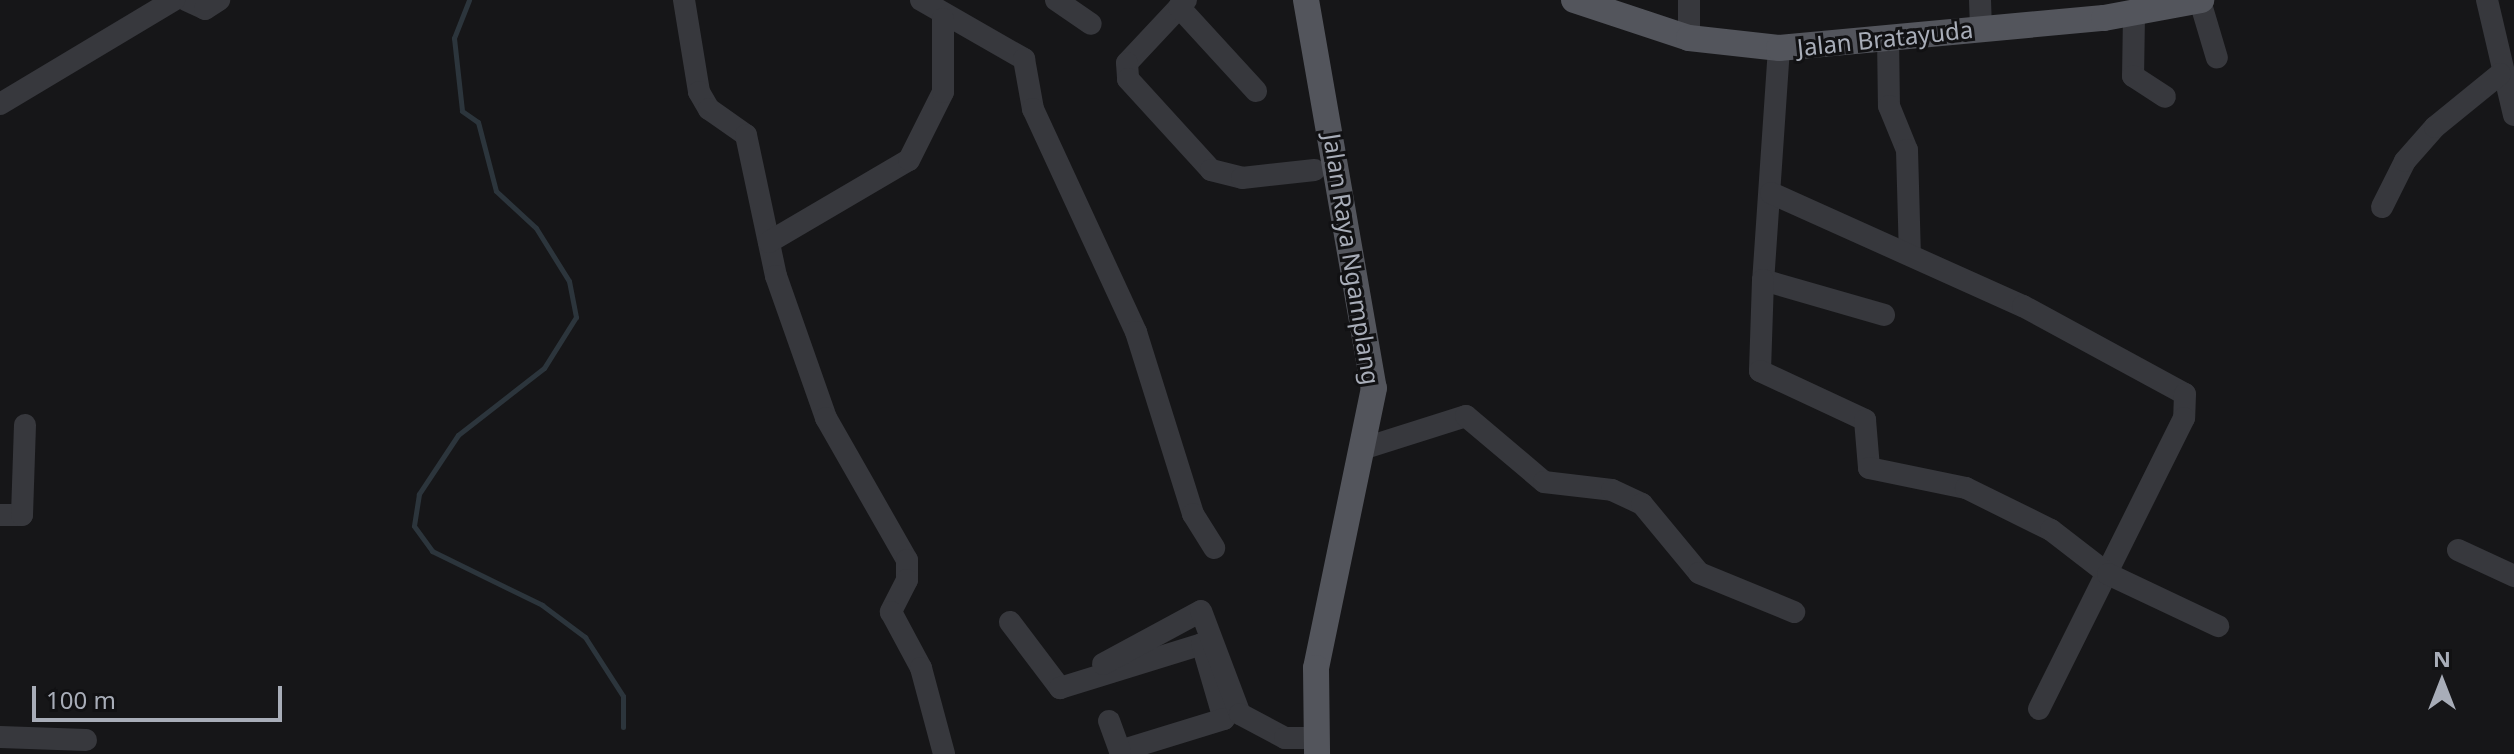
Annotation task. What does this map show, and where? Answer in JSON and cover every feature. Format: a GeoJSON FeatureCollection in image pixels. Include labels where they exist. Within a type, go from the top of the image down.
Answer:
{"type":"FeatureCollection","features":[{"type":"Feature","properties":{"kind":"main road","name":"Jalan Raya Ngamplang"},"geometry":{"type":"LineString","coordinates":[[1306,0],[1369,337],[1374,409],[1316,679],[1317,746]]}},
{"type":"Feature","properties":{"kind":"main road","name":"Jalan Bratayuda"},"geometry":{"type":"LineString","coordinates":[[1574,0],[1689,38],[1779,48],[2134,15],[2195,1]]}},
{"type":"Feature","properties":{"kind":"street"},"geometry":{"type":"LineString","coordinates":[[0,104],[174,0]]}},
{"type":"Feature","properties":{"kind":"street"},"geometry":{"type":"LineString","coordinates":[[186,0],[205,9],[219,0]]}},
{"type":"Feature","properties":{"kind":"street"},"geometry":{"type":"LineString","coordinates":[[684,0],[699,92],[719,119],[742,126],[769,242],[851,469],[864,477],[907,560],[907,580],[891,612],[921,668],[944,754]]}},
{"type":"Feature","properties":{"kind":"street"},"geometry":{"type":"LineString","coordinates":[[921,0],[943,19],[990,35],[1024,59],[1033,109],[1136,332],[1183,485],[1214,548]]}},
{"type":"Feature","properties":{"kind":"street"},"geometry":{"type":"LineString","coordinates":[[1056,0],[1091,24]]}},
{"type":"Feature","properties":{"kind":"street"},"geometry":{"type":"LineString","coordinates":[[1689,0],[1689,38]]}},
{"type":"Feature","properties":{"kind":"street"},"geometry":{"type":"LineString","coordinates":[[1980,0],[1981,28]]}},
{"type":"Feature","properties":{"kind":"street"},"geometry":{"type":"LineString","coordinates":[[2487,0],[2500,74],[2514,115]]}},
{"type":"Feature","properties":{"kind":"street"},"geometry":{"type":"LineString","coordinates":[[2195,1],[2217,58]]}},
{"type":"Feature","properties":{"kind":"street"},"geometry":{"type":"LineString","coordinates":[[1256,91],[1182,3],[1127,63],[1128,79],[1211,170],[1242,178],[1315,170]]}},
{"type":"Feature","properties":{"kind":"street"},"geometry":{"type":"LineString","coordinates":[[2134,15],[2133,76],[2165,97]]}},
{"type":"Feature","properties":{"kind":"street"},"geometry":{"type":"LineString","coordinates":[[769,242],[909,160],[943,92],[943,19]]}},
{"type":"Feature","properties":{"kind":"street"},"geometry":{"type":"LineString","coordinates":[[1888,37],[1889,106],[1907,150],[1910,255]]}},
{"type":"Feature","properties":{"kind":"street"},"geometry":{"type":"LineString","coordinates":[[1779,48],[1760,371],[1865,420],[1869,468],[1966,488],[2051,530],[2108,574],[2218,626]]}},
{"type":"Feature","properties":{"kind":"street"},"geometry":{"type":"LineString","coordinates":[[2382,207],[2425,138],[2500,74]]}},
{"type":"Feature","properties":{"kind":"street"},"geometry":{"type":"LineString","coordinates":[[1771,193],[1910,255],[2183,390],[2184,418],[2039,709]]}},
{"type":"Feature","properties":{"kind":"street"},"geometry":{"type":"LineString","coordinates":[[1763,280],[1884,315]]}},
{"type":"Feature","properties":{"kind":"street"},"geometry":{"type":"LineString","coordinates":[[1365,448],[1466,416],[1544,482],[1612,490],[1642,504],[1699,573],[1794,612]]}},
{"type":"Feature","properties":{"kind":"street"},"geometry":{"type":"LineString","coordinates":[[0,515],[22,515],[25,425]]}},
{"type":"Feature","properties":{"kind":"street"},"geometry":{"type":"LineString","coordinates":[[2458,550],[2514,576]]}},
{"type":"Feature","properties":{"kind":"street"},"geometry":{"type":"LineString","coordinates":[[1060,688],[1201,611],[1232,716]]}},
{"type":"Feature","properties":{"kind":"street"},"geometry":{"type":"LineString","coordinates":[[1010,622],[1060,688]]}},
{"type":"Feature","properties":{"kind":"street"},"geometry":{"type":"LineString","coordinates":[[1060,688],[1208,642]]}},
{"type":"Feature","properties":{"kind":"street"},"geometry":{"type":"LineString","coordinates":[[1109,721],[1120,751],[1232,716],[1285,738],[1317,746]]}},
{"type":"Feature","properties":{"kind":"street"},"geometry":{"type":"LineString","coordinates":[[0,737],[86,740]]}},
{"type":"Feature","properties":{"kind":"waterway"},"geometry":{"type":"LineString","coordinates":[[469,0],[454,38],[462,111],[478,122],[496,191],[536,228],[569,281],[576,317],[544,368],[458,435],[419,494],[414,526],[432,551],[542,605],[585,637],[623,696],[623,727]]}}]}
